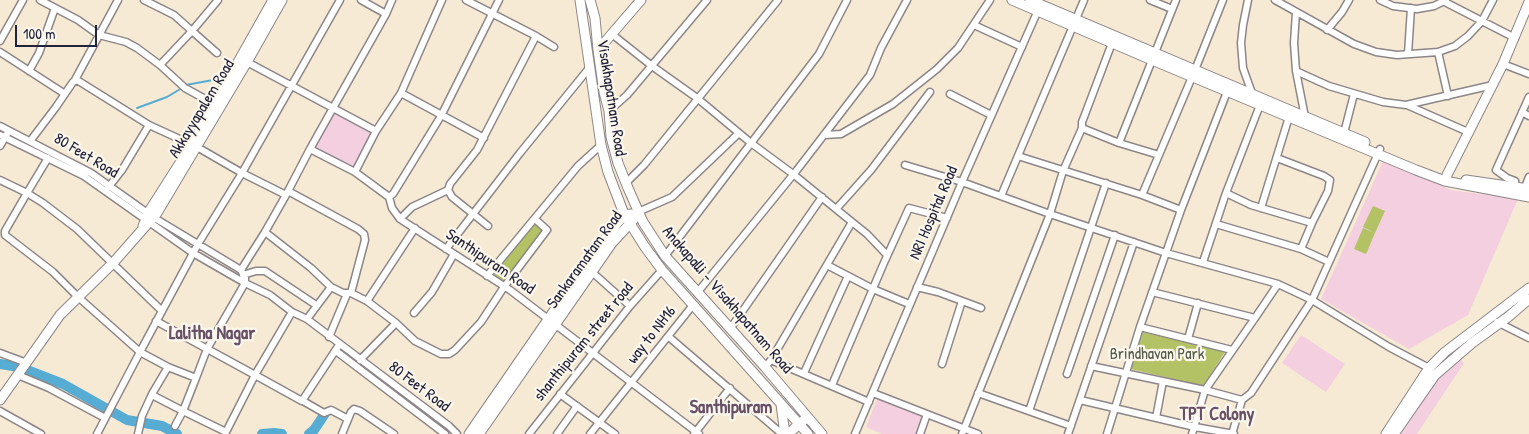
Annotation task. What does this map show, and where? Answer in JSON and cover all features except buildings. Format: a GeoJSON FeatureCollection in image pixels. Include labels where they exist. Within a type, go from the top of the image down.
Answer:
{"type":"FeatureCollection","features":[{"type":"Feature","properties":{"kind":"main road"},"geometry":{"type":"LineString","coordinates":[[195,146],[214,104],[273,0]]}},
{"type":"Feature","properties":{"kind":"main road","name":"Akkayyapalem Road"},"geometry":{"type":"LineString","coordinates":[[0,400],[52,325],[77,296],[113,263],[147,221],[247,62],[282,0]]}},
{"type":"Feature","properties":{"kind":"main road"},"geometry":{"type":"LineString","coordinates":[[598,50],[641,0]]}},
{"type":"Feature","properties":{"kind":"main road"},"geometry":{"type":"LineString","coordinates":[[1012,0],[1039,8],[1194,74],[1252,94],[1344,133],[1380,152]]}},
{"type":"Feature","properties":{"kind":"main road"},"geometry":{"type":"LineString","coordinates":[[1030,0],[1039,8]]}},
{"type":"Feature","properties":{"kind":"main road","name":"Anakapalli - Visakhapatnam Road"},"geometry":{"type":"LineString","coordinates":[[584,2],[595,18],[611,137],[618,162],[643,222],[665,256],[730,330],[768,363],[822,434]]}},
{"type":"Feature","properties":{"kind":"main road","name":"Visakhapatnam Road"},"geometry":{"type":"LineString","coordinates":[[584,2],[590,67],[601,145],[608,172],[625,215],[644,247],[662,270],[805,433]]}},
{"type":"Feature","properties":{"kind":"main road"},"geometry":{"type":"LineString","coordinates":[[1446,178],[1527,16],[1529,2]]}},
{"type":"Feature","properties":{"kind":"main road"},"geometry":{"type":"LineString","coordinates":[[1074,23],[1112,43],[1153,56]]}},
{"type":"Feature","properties":{"kind":"main road"},"geometry":{"type":"LineString","coordinates":[[1194,74],[1227,92],[1446,178],[1476,188],[1524,191]]}},
{"type":"Feature","properties":{"kind":"main road","name":"Sankaramatam Road"},"geometry":{"type":"LineString","coordinates":[[479,434],[553,322],[585,266],[625,215],[638,212]]}},
{"type":"Feature","properties":{"kind":"main road","name":"Sankaramatam Road"},"geometry":{"type":"LineString","coordinates":[[469,434],[612,243],[630,224],[638,212]]}},
{"type":"Feature","properties":{"kind":"main road"},"geometry":{"type":"LineString","coordinates":[[1386,434],[1429,368],[1445,352],[1529,288]]}},
{"type":"Feature","properties":{"kind":"main road"},"geometry":{"type":"LineString","coordinates":[[1394,434],[1435,375],[1472,343],[1529,299]]}},
{"type":"Feature","properties":{"kind":"main road"},"geometry":{"type":"LineString","coordinates":[[781,404],[784,427],[782,434]]}},
{"type":"Feature","properties":{"kind":"main road"},"geometry":{"type":"LineString","coordinates":[[788,434],[808,417]]}},
{"type":"Feature","properties":{"kind":"main road"},"geometry":{"type":"LineString","coordinates":[[805,433],[814,425]]}},
{"type":"Feature","properties":{"kind":"street"},"geometry":{"type":"LineString","coordinates":[[0,41],[23,0]]}},
{"type":"Feature","properties":{"kind":"street"},"geometry":{"type":"LineString","coordinates":[[40,0],[78,20],[100,35],[126,42],[137,48],[184,86],[214,104]]}},
{"type":"Feature","properties":{"kind":"street"},"geometry":{"type":"LineString","coordinates":[[31,140],[75,80],[118,0]]}},
{"type":"Feature","properties":{"kind":"street"},"geometry":{"type":"LineString","coordinates":[[144,0],[174,15],[217,53]]}},
{"type":"Feature","properties":{"kind":"street"},"geometry":{"type":"LineString","coordinates":[[160,65],[218,0]]}},
{"type":"Feature","properties":{"kind":"street"},"geometry":{"type":"LineString","coordinates":[[97,434],[198,244],[242,173],[340,0]]}},
{"type":"Feature","properties":{"kind":"street"},"geometry":{"type":"LineString","coordinates":[[361,0],[386,14]]}},
{"type":"Feature","properties":{"kind":"street"},"geometry":{"type":"LineString","coordinates":[[242,273],[392,0]]}},
{"type":"Feature","properties":{"kind":"street"},"geometry":{"type":"LineString","coordinates":[[355,172],[376,131],[401,93],[442,0]]}},
{"type":"Feature","properties":{"kind":"street"},"geometry":{"type":"LineString","coordinates":[[466,0],[554,47]]}},
{"type":"Feature","properties":{"kind":"street"},"geometry":{"type":"LineString","coordinates":[[389,197],[393,194],[441,116],[499,0]]}},
{"type":"Feature","properties":{"kind":"street"},"geometry":{"type":"LineString","coordinates":[[572,0],[584,2]]}},
{"type":"Feature","properties":{"kind":"street"},"geometry":{"type":"LineString","coordinates":[[608,111],[622,101],[707,0]]}},
{"type":"Feature","properties":{"kind":"street"},"geometry":{"type":"LineString","coordinates":[[626,183],[644,165],[778,0]]}},
{"type":"Feature","properties":{"kind":"street"},"geometry":{"type":"LineString","coordinates":[[665,256],[819,54],[847,0]]}},
{"type":"Feature","properties":{"kind":"street"},"geometry":{"type":"LineString","coordinates":[[697,293],[794,174],[870,76],[881,48],[907,0]]}},
{"type":"Feature","properties":{"kind":"street"},"geometry":{"type":"LineString","coordinates":[[824,135],[841,134],[893,104],[937,69],[958,48],[990,0]]}},
{"type":"Feature","properties":{"kind":"street"},"geometry":{"type":"LineString","coordinates":[[1001,196],[1084,0]]}},
{"type":"Feature","properties":{"kind":"street"},"geometry":{"type":"LineString","coordinates":[[1150,0],[1172,9]]}},
{"type":"Feature","properties":{"kind":"street"},"geometry":{"type":"LineString","coordinates":[[1120,143],[1176,0]]}},
{"type":"Feature","properties":{"kind":"street"},"geometry":{"type":"LineString","coordinates":[[1142,195],[1194,74],[1223,0]]}},
{"type":"Feature","properties":{"kind":"street"},"geometry":{"type":"LineString","coordinates":[[1203,262],[1258,104],[1252,94],[1243,68],[1241,42],[1248,0]]}},
{"type":"Feature","properties":{"kind":"street"},"geometry":{"type":"LineString","coordinates":[[1275,0],[1354,44],[1376,52],[1397,55],[1438,52],[1455,46],[1482,21],[1493,0]]}},
{"type":"Feature","properties":{"kind":"street"},"geometry":{"type":"LineString","coordinates":[[1327,30],[1342,12],[1348,0]]}},
{"type":"Feature","properties":{"kind":"street"},"geometry":{"type":"LineString","coordinates":[[1380,0],[1393,6],[1417,9],[1434,6],[1445,1],[1515,38]]}},
{"type":"Feature","properties":{"kind":"street"},"geometry":{"type":"LineString","coordinates":[[29,70],[39,53],[55,8]]}},
{"type":"Feature","properties":{"kind":"street","name":"NRI Hospital Road"},"geometry":{"type":"LineString","coordinates":[[855,434],[946,218],[1039,8]]}},
{"type":"Feature","properties":{"kind":"street"},"geometry":{"type":"LineString","coordinates":[[1408,54],[1411,8]]}},
{"type":"Feature","properties":{"kind":"street"},"geometry":{"type":"LineString","coordinates":[[1296,12],[1294,43],[1296,71],[1305,117]]}},
{"type":"Feature","properties":{"kind":"street"},"geometry":{"type":"LineString","coordinates":[[974,25],[1022,46]]}},
{"type":"Feature","properties":{"kind":"street"},"geometry":{"type":"LineString","coordinates":[[613,34],[837,208],[887,255]]}},
{"type":"Feature","properties":{"kind":"street"},"geometry":{"type":"LineString","coordinates":[[310,149],[355,172],[389,197],[392,208],[400,219],[412,207],[448,190],[450,184],[477,150],[484,138],[536,36]]}},
{"type":"Feature","properties":{"kind":"street"},"geometry":{"type":"LineString","coordinates":[[963,431],[1050,214],[1063,171],[1082,128],[1084,116],[1112,43]]}},
{"type":"Feature","properties":{"kind":"street"},"geometry":{"type":"LineString","coordinates":[[0,52],[65,94]]}},
{"type":"Feature","properties":{"kind":"street"},"geometry":{"type":"LineString","coordinates":[[1438,52],[1448,96]]}},
{"type":"Feature","properties":{"kind":"street"},"geometry":{"type":"LineString","coordinates":[[247,62],[376,131]]}},
{"type":"Feature","properties":{"kind":"street"},"geometry":{"type":"LineString","coordinates":[[1503,64],[1529,74]]}},
{"type":"Feature","properties":{"kind":"street"},"geometry":{"type":"LineString","coordinates":[[446,249],[520,153],[590,67]]}},
{"type":"Feature","properties":{"kind":"street"},"geometry":{"type":"LineString","coordinates":[[1296,71],[1328,86],[1383,102],[1406,105],[1468,132]]}},
{"type":"Feature","properties":{"kind":"street"},"geometry":{"type":"LineString","coordinates":[[75,80],[149,125],[195,146],[242,173],[287,193],[358,229],[364,234],[365,240],[349,293],[329,337]]}},
{"type":"Feature","properties":{"kind":"street"},"geometry":{"type":"LineString","coordinates":[[1406,105],[1493,85]]}},
{"type":"Feature","properties":{"kind":"street"},"geometry":{"type":"LineString","coordinates":[[837,208],[871,170],[930,92]]}},
{"type":"Feature","properties":{"kind":"street"},"geometry":{"type":"LineString","coordinates":[[1107,434],[1152,292],[1181,210],[1227,92]]}},
{"type":"Feature","properties":{"kind":"street"},"geometry":{"type":"LineString","coordinates":[[401,93],[484,138]]}},
{"type":"Feature","properties":{"kind":"street"},"geometry":{"type":"LineString","coordinates":[[950,94],[991,115]]}},
{"type":"Feature","properties":{"kind":"street"},"geometry":{"type":"LineString","coordinates":[[1344,133],[1354,94]]}},
{"type":"Feature","properties":{"kind":"street"},"geometry":{"type":"LineString","coordinates":[[1529,97],[1496,170],[1514,181],[1524,191],[1529,177]]}},
{"type":"Feature","properties":{"kind":"street"},"geometry":{"type":"LineString","coordinates":[[1522,112],[1529,116]]}},
{"type":"Feature","properties":{"kind":"street"},"geometry":{"type":"LineString","coordinates":[[1261,208],[1289,117]]}},
{"type":"Feature","properties":{"kind":"street"},"geometry":{"type":"LineString","coordinates":[[107,189],[122,170],[149,125]]}},
{"type":"Feature","properties":{"kind":"street","name":"80 Feet Road"},"geometry":{"type":"LineString","coordinates":[[0,126],[91,172],[107,189],[147,221]]}},
{"type":"Feature","properties":{"kind":"street"},"geometry":{"type":"LineString","coordinates":[[1082,128],[1120,143],[1159,155]]}},
{"type":"Feature","properties":{"kind":"street"},"geometry":{"type":"LineString","coordinates":[[0,146],[2,136],[9,130]]}},
{"type":"Feature","properties":{"kind":"street"},"geometry":{"type":"LineString","coordinates":[[638,212],[672,197],[740,133]]}},
{"type":"Feature","properties":{"kind":"street","name":"80 Feet Road"},"geometry":{"type":"LineString","coordinates":[[2,136],[107,189]]}},
{"type":"Feature","properties":{"kind":"street"},"geometry":{"type":"LineString","coordinates":[[487,276],[578,166],[601,145]]}},
{"type":"Feature","properties":{"kind":"street"},"geometry":{"type":"LineString","coordinates":[[1080,400],[1232,434],[1242,400],[1251,393],[1312,300],[1380,152]]}},
{"type":"Feature","properties":{"kind":"street"},"geometry":{"type":"LineString","coordinates":[[1018,156],[1106,183],[1181,210]]}},
{"type":"Feature","properties":{"kind":"street"},"geometry":{"type":"LineString","coordinates":[[0,243],[5,235],[5,231],[48,158]]}},
{"type":"Feature","properties":{"kind":"street"},"geometry":{"type":"LineString","coordinates":[[1277,158],[1330,180],[1328,191],[1301,249]]}},
{"type":"Feature","properties":{"kind":"street"},"geometry":{"type":"LineString","coordinates":[[905,165],[962,182],[1166,253],[1278,284],[1312,300],[1389,347],[1429,368]]}},
{"type":"Feature","properties":{"kind":"street"},"geometry":{"type":"LineString","coordinates":[[0,180],[27,193],[76,229],[162,311]]}},
{"type":"Feature","properties":{"kind":"street"},"geometry":{"type":"LineString","coordinates":[[1029,410],[1106,183]]}},
{"type":"Feature","properties":{"kind":"street"},"geometry":{"type":"LineString","coordinates":[[448,190],[452,196],[488,226]]}},
{"type":"Feature","properties":{"kind":"street"},"geometry":{"type":"LineString","coordinates":[[1226,193],[1252,206],[1312,223]]}},
{"type":"Feature","properties":{"kind":"street"},"geometry":{"type":"LineString","coordinates":[[730,330],[822,197]]}},
{"type":"Feature","properties":{"kind":"street"},"geometry":{"type":"LineString","coordinates":[[832,385],[909,208],[946,218]]}},
{"type":"Feature","properties":{"kind":"street","name":"Santhipuram Road"},"geometry":{"type":"LineString","coordinates":[[400,219],[504,287],[553,322],[696,433]]}},
{"type":"Feature","properties":{"kind":"street"},"geometry":{"type":"LineString","coordinates":[[265,232],[311,268],[331,287],[367,302],[415,341],[441,354],[449,354],[456,350],[481,322],[504,287],[548,230],[535,219]]}},
{"type":"Feature","properties":{"kind":"street"},"geometry":{"type":"LineString","coordinates":[[147,221],[198,244],[242,273],[245,283],[207,349],[175,426]]}},
{"type":"Feature","properties":{"kind":"street"},"geometry":{"type":"LineString","coordinates":[[147,221],[193,253],[270,295],[292,312],[307,319],[329,337],[337,348],[303,401]]}},
{"type":"Feature","properties":{"kind":"street"},"geometry":{"type":"LineString","coordinates":[[852,222],[768,363],[804,373],[869,402]]}},
{"type":"Feature","properties":{"kind":"street"},"geometry":{"type":"LineString","coordinates":[[1216,224],[1301,249],[1329,262]]}},
{"type":"Feature","properties":{"kind":"street"},"geometry":{"type":"LineString","coordinates":[[367,302],[414,228]]}},
{"type":"Feature","properties":{"kind":"street"},"geometry":{"type":"LineString","coordinates":[[5,235],[53,272],[140,352],[168,367],[196,378]]}},
{"type":"Feature","properties":{"kind":"street"},"geometry":{"type":"LineString","coordinates":[[1067,374],[1115,235]]}},
{"type":"Feature","properties":{"kind":"street"},"geometry":{"type":"LineString","coordinates":[[1068,434],[1134,242]]}},
{"type":"Feature","properties":{"kind":"street"},"geometry":{"type":"LineString","coordinates":[[414,313],[432,292],[454,254]]}},
{"type":"Feature","properties":{"kind":"street"},"geometry":{"type":"LineString","coordinates":[[827,265],[873,289],[909,304]]}},
{"type":"Feature","properties":{"kind":"street","name":"shanthipuram street road"},"geometry":{"type":"LineString","coordinates":[[529,434],[630,306],[662,270]]}},
{"type":"Feature","properties":{"kind":"street"},"geometry":{"type":"LineString","coordinates":[[242,273],[266,271],[316,305]]}},
{"type":"Feature","properties":{"kind":"street"},"geometry":{"type":"LineString","coordinates":[[592,272],[630,306]]}},
{"type":"Feature","properties":{"kind":"street"},"geometry":{"type":"LineString","coordinates":[[804,373],[848,276]]}},
{"type":"Feature","properties":{"kind":"street"},"geometry":{"type":"LineString","coordinates":[[1192,434],[1205,390],[1278,284]]}},
{"type":"Feature","properties":{"kind":"street"},"geometry":{"type":"LineString","coordinates":[[307,319],[331,287]]}},
{"type":"Feature","properties":{"kind":"street"},"geometry":{"type":"LineString","coordinates":[[918,287],[980,308]]}},
{"type":"Feature","properties":{"kind":"street"},"geometry":{"type":"LineString","coordinates":[[1152,292],[1255,318]]}},
{"type":"Feature","properties":{"kind":"street"},"geometry":{"type":"LineString","coordinates":[[942,364],[962,301]]}},
{"type":"Feature","properties":{"kind":"street"},"geometry":{"type":"LineString","coordinates":[[1188,339],[1198,303]]}},
{"type":"Feature","properties":{"kind":"street","name":"way to NH16"},"geometry":{"type":"LineString","coordinates":[[590,434],[693,305]]}},
{"type":"Feature","properties":{"kind":"street"},"geometry":{"type":"LineString","coordinates":[[152,394],[225,433],[255,375],[292,312]]}},
{"type":"Feature","properties":{"kind":"street"},"geometry":{"type":"LineString","coordinates":[[1491,317],[1498,324],[1529,338]]}},
{"type":"Feature","properties":{"kind":"street"},"geometry":{"type":"LineString","coordinates":[[156,321],[300,401],[324,413],[331,410],[348,419]]}},
{"type":"Feature","properties":{"kind":"street"},"geometry":{"type":"LineString","coordinates":[[360,360],[396,324]]}},
{"type":"Feature","properties":{"kind":"street"},"geometry":{"type":"LineString","coordinates":[[1140,327],[1232,350]]}},
{"type":"Feature","properties":{"kind":"street"},"geometry":{"type":"LineString","coordinates":[[669,337],[782,434]]}},
{"type":"Feature","properties":{"kind":"street","name":"80 Feet Road"},"geometry":{"type":"LineString","coordinates":[[337,348],[360,360],[449,426],[457,434]]}},
{"type":"Feature","properties":{"kind":"street","name":"80 Feet Road"},"geometry":{"type":"LineString","coordinates":[[337,348],[445,434]]}},
{"type":"Feature","properties":{"kind":"street"},"geometry":{"type":"LineString","coordinates":[[0,353],[26,364]]}},
{"type":"Feature","properties":{"kind":"street"},"geometry":{"type":"LineString","coordinates":[[1091,366],[1205,390],[1242,400]]}},
{"type":"Feature","properties":{"kind":"street"},"geometry":{"type":"LineString","coordinates":[[138,434],[142,416],[168,367]]}},
{"type":"Feature","properties":{"kind":"street"},"geometry":{"type":"LineString","coordinates":[[18,374],[108,413]]}},
{"type":"Feature","properties":{"kind":"street"},"geometry":{"type":"LineString","coordinates":[[1156,418],[1163,381]]}},
{"type":"Feature","properties":{"kind":"street"},"geometry":{"type":"LineString","coordinates":[[696,433],[730,388]]}},
{"type":"Feature","properties":{"kind":"street"},"geometry":{"type":"LineString","coordinates":[[873,393],[927,414],[963,431],[978,434]]}},
{"type":"Feature","properties":{"kind":"street"},"geometry":{"type":"LineString","coordinates":[[978,393],[1071,426]]}},
{"type":"Feature","properties":{"kind":"street"},"geometry":{"type":"LineString","coordinates":[[560,394],[615,434]]}},
{"type":"Feature","properties":{"kind":"street"},"geometry":{"type":"LineString","coordinates":[[557,434],[576,406]]}},
{"type":"Feature","properties":{"kind":"street"},"geometry":{"type":"LineString","coordinates":[[342,434],[354,409],[394,434]]}},
{"type":"Feature","properties":{"kind":"street"},"geometry":{"type":"LineString","coordinates":[[0,411],[41,434]]}},
{"type":"Feature","properties":{"kind":"street"},"geometry":{"type":"LineString","coordinates":[[920,434],[927,414]]}},
{"type":"Feature","properties":{"kind":"shaded area"},"geometry":{"type":"Polygon","coordinates":[[[334,111],[374,132],[354,169],[313,149],[334,111]]]}},
{"type":"Feature","properties":{"kind":"shaded area"},"geometry":{"type":"Polygon","coordinates":[[[1384,159],[1451,190],[1518,199],[1468,315],[1409,349],[1321,299],[1384,159]]]}},
{"type":"Feature","properties":{"kind":"shaded area"},"geometry":{"type":"Polygon","coordinates":[[[1301,335],[1345,364],[1326,392],[1282,363],[1301,335]]]}},
{"type":"Feature","properties":{"kind":"shaded area"},"geometry":{"type":"Polygon","coordinates":[[[1460,359],[1464,363],[1417,434],[1401,434],[1440,376],[1460,359]]]}},
{"type":"Feature","properties":{"kind":"shaded area"},"geometry":{"type":"Polygon","coordinates":[[[878,397],[925,417],[917,434],[882,434],[866,427],[878,397]]]}},
{"type":"Feature","properties":{"kind":"green space"},"geometry":{"type":"Polygon","coordinates":[[[1373,206],[1385,211],[1375,233],[1363,227],[1373,206]]]}},
{"type":"Feature","properties":{"kind":"green space"},"geometry":{"type":"Polygon","coordinates":[[[535,219],[547,230],[504,287],[487,276],[535,219]]]}},
{"type":"Feature","properties":{"kind":"green space"},"geometry":{"type":"Polygon","coordinates":[[[1363,228],[1375,233],[1366,254],[1354,249],[1363,228]]]}},
{"type":"Feature","properties":{"kind":"green space","name":"Brindhavan Park"},"geometry":{"type":"Polygon","coordinates":[[[1143,332],[1225,352],[1203,386],[1131,369],[1143,332]]]}},
{"type":"Feature","properties":{"kind":"waterway"},"geometry":{"type":"LineString","coordinates":[[186,85],[213,80]]}},
{"type":"Feature","properties":{"kind":"waterway"},"geometry":{"type":"LineString","coordinates":[[137,108],[167,97],[182,88]]}},
{"type":"Feature","properties":{"kind":"waterway"},"geometry":{"type":"LineString","coordinates":[[0,364],[19,367],[63,384],[127,420],[162,426],[177,434]]}},
{"type":"Feature","properties":{"kind":"waterway"},"geometry":{"type":"LineString","coordinates":[[309,434],[324,415]]}},
{"type":"Feature","properties":{"kind":"waterway"},"geometry":{"type":"LineString","coordinates":[[262,434],[282,434]]}},
{"type":"Feature","properties":{"kind":"district","name":"Lalitha Nagar"},"geometry":{"type":"Point","coordinates":[212,334]}},
{"type":"Feature","properties":{"kind":"district","name":"Santhipuram"},"geometry":{"type":"Point","coordinates":[731,408]}},
{"type":"Feature","properties":{"kind":"district","name":"TPT Colony"},"geometry":{"type":"Point","coordinates":[1217,415]}}]}
